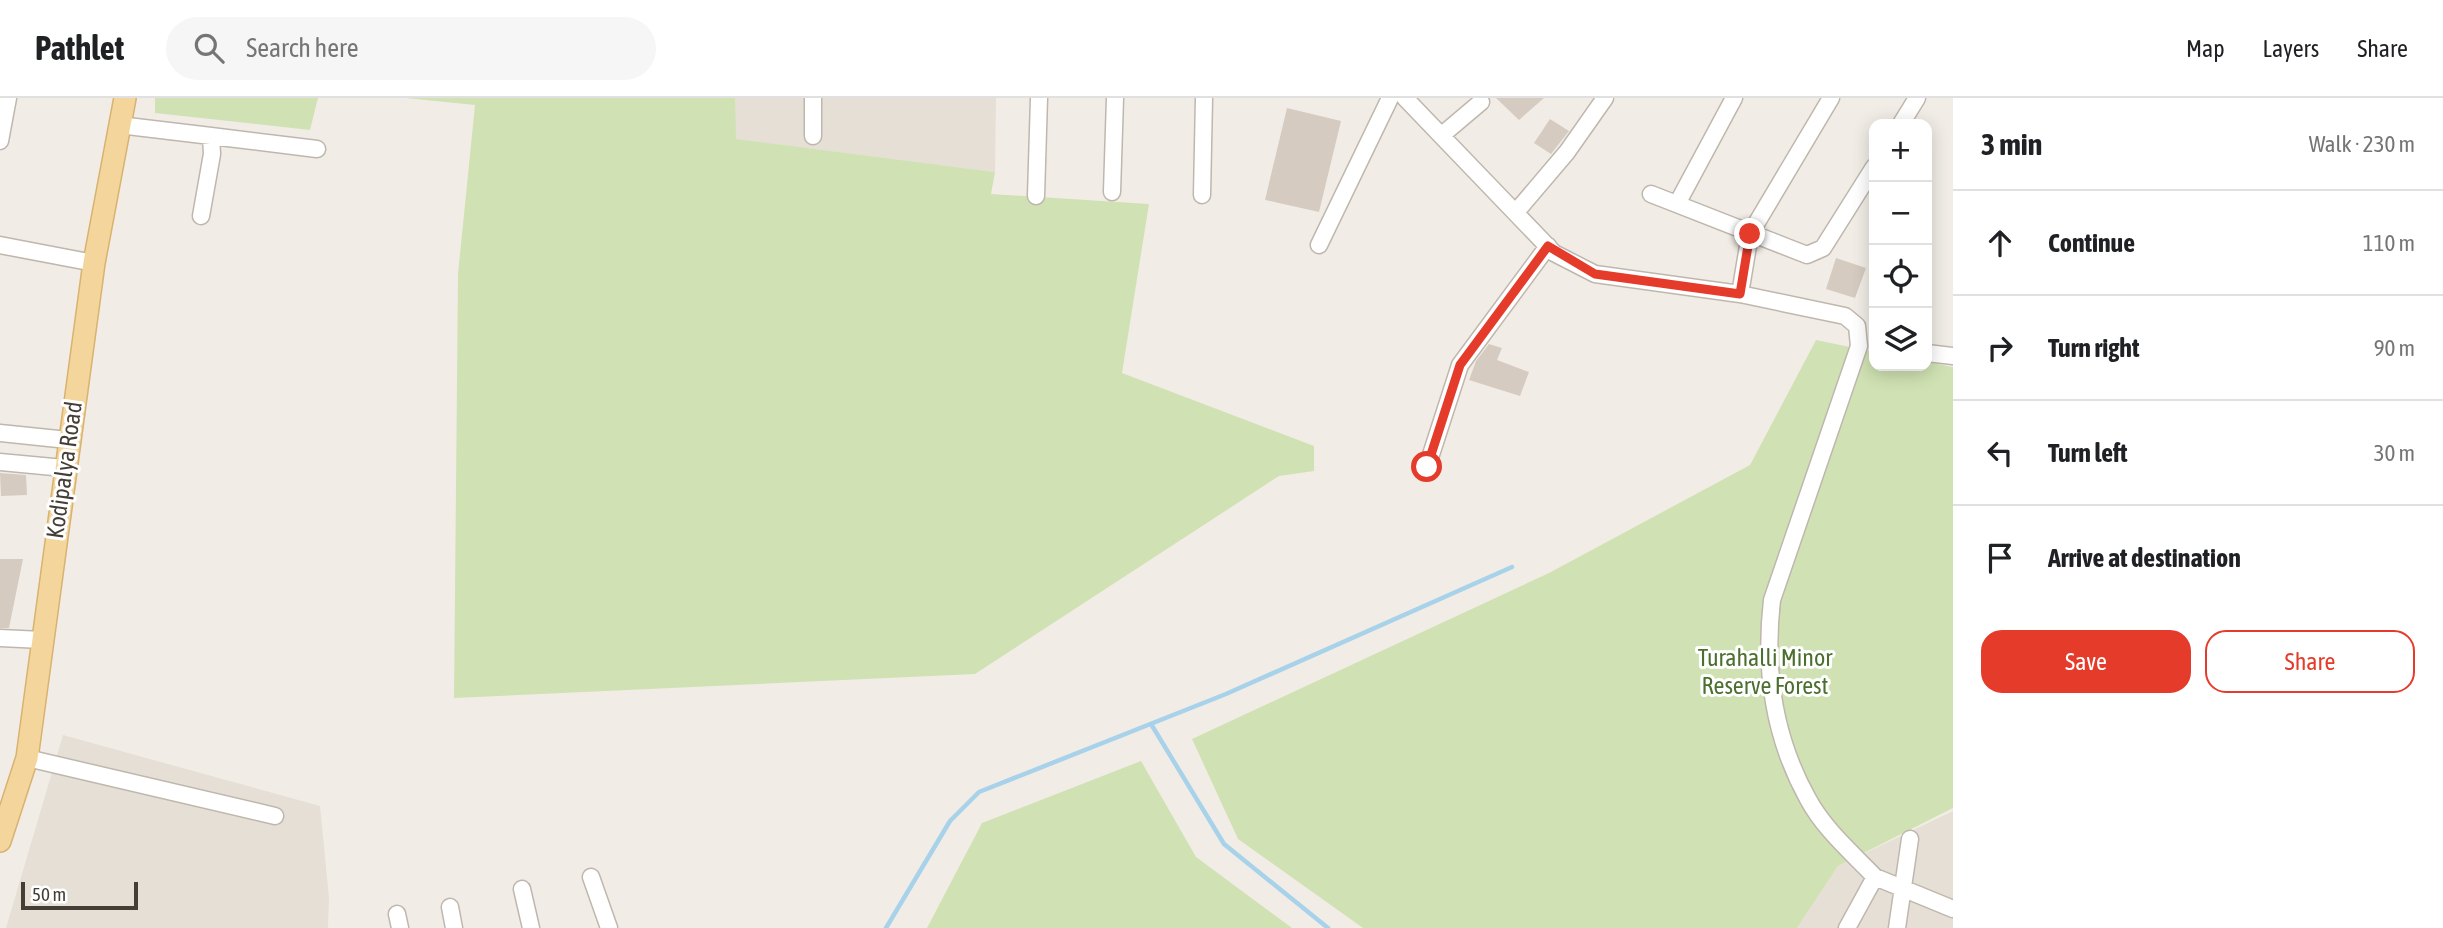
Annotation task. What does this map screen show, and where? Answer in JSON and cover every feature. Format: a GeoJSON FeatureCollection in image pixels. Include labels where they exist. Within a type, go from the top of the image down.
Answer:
{"type":"FeatureCollection","features":[{"type":"Feature","properties":{"kind":"main road","name":"Kodipalya Road"},"geometry":{"type":"LineString","coordinates":[[0,841],[27,758],[64,468],[94,263],[125,98]]}},
{"type":"Feature","properties":{"kind":"street"},"geometry":{"type":"LineString","coordinates":[[0,141],[8,98]]}},
{"type":"Feature","properties":{"kind":"street"},"geometry":{"type":"LineString","coordinates":[[813,98],[813,136]]}},
{"type":"Feature","properties":{"kind":"street"},"geometry":{"type":"LineString","coordinates":[[1036,196],[1039,98]]}},
{"type":"Feature","properties":{"kind":"street"},"geometry":{"type":"LineString","coordinates":[[1112,192],[1115,98]]}},
{"type":"Feature","properties":{"kind":"street"},"geometry":{"type":"LineString","coordinates":[[1202,195],[1204,98]]}},
{"type":"Feature","properties":{"kind":"street"},"geometry":{"type":"LineString","coordinates":[[1319,245],[1390,98]]}},
{"type":"Feature","properties":{"kind":"street"},"geometry":{"type":"LineString","coordinates":[[1405,98],[1548,246],[1595,274],[1740,294],[1845,316],[1857,326],[1867,346],[1772,600],[1769,627],[1770,680],[1786,753],[1808,801],[1832,832],[1875,877],[1953,909]]}},
{"type":"Feature","properties":{"kind":"street"},"geometry":{"type":"LineString","coordinates":[[1516,212],[1567,152],[1605,98]]}},
{"type":"Feature","properties":{"kind":"street"},"geometry":{"type":"LineString","coordinates":[[1677,204],[1734,98]]}},
{"type":"Feature","properties":{"kind":"street"},"geometry":{"type":"LineString","coordinates":[[1740,294],[1750,234],[1831,98]]}},
{"type":"Feature","properties":{"kind":"street"},"geometry":{"type":"LineString","coordinates":[[1904,119],[1917,98]]}},
{"type":"Feature","properties":{"kind":"street"},"geometry":{"type":"LineString","coordinates":[[1442,135],[1481,102]]}},
{"type":"Feature","properties":{"kind":"street"},"geometry":{"type":"LineString","coordinates":[[120,125],[317,149]]}},
{"type":"Feature","properties":{"kind":"street"},"geometry":{"type":"LineString","coordinates":[[201,216],[212,154],[211,136]]}},
{"type":"Feature","properties":{"kind":"street"},"geometry":{"type":"LineString","coordinates":[[1651,194],[1799,254],[1816,253],[1824,248],[1869,175]]}},
{"type":"Feature","properties":{"kind":"street"},"geometry":{"type":"LineString","coordinates":[[0,245],[94,263]]}},
{"type":"Feature","properties":{"kind":"street"},"geometry":{"type":"LineString","coordinates":[[1427,467],[1460,365],[1548,246]]}},
{"type":"Feature","properties":{"kind":"street"},"geometry":{"type":"LineString","coordinates":[[1932,354],[1953,356]]}},
{"type":"Feature","properties":{"kind":"street"},"geometry":{"type":"LineString","coordinates":[[0,433],[68,440]]}},
{"type":"Feature","properties":{"kind":"street"},"geometry":{"type":"LineString","coordinates":[[0,462],[64,468]]}},
{"type":"Feature","properties":{"kind":"street"},"geometry":{"type":"LineString","coordinates":[[0,638],[42,640]]}},
{"type":"Feature","properties":{"kind":"street"},"geometry":{"type":"LineString","coordinates":[[27,758],[275,817]]}},
{"type":"Feature","properties":{"kind":"street"},"geometry":{"type":"LineString","coordinates":[[1897,928],[1910,839]]}},
{"type":"Feature","properties":{"kind":"street"},"geometry":{"type":"LineString","coordinates":[[591,877],[608,928]]}},
{"type":"Feature","properties":{"kind":"street"},"geometry":{"type":"LineString","coordinates":[[1847,928],[1875,877]]}},
{"type":"Feature","properties":{"kind":"street"},"geometry":{"type":"LineString","coordinates":[[523,889],[531,928]]}},
{"type":"Feature","properties":{"kind":"street"},"geometry":{"type":"LineString","coordinates":[[450,907],[454,928]]}},
{"type":"Feature","properties":{"kind":"shaded area"},"geometry":{"type":"Polygon","coordinates":[[[735,98],[996,98],[995,172],[735,139],[735,98]]]}},
{"type":"Feature","properties":{"kind":"shaded area"},"geometry":{"type":"Polygon","coordinates":[[[63,735],[320,806],[329,898],[328,928],[6,928],[63,735]]]}},
{"type":"Feature","properties":{"kind":"shaded area"},"geometry":{"type":"Polygon","coordinates":[[[1953,811],[1953,928],[1797,928],[1838,866],[1953,811]]]}},
{"type":"Feature","properties":{"kind":"green space"},"geometry":{"type":"Polygon","coordinates":[[[155,98],[318,98],[310,130],[155,113],[155,98]]]}},
{"type":"Feature","properties":{"kind":"green space"},"geometry":{"type":"Polygon","coordinates":[[[406,98],[735,98],[736,139],[995,172],[991,194],[1149,204],[1122,373],[1314,446],[1314,471],[1279,476],[975,674],[454,698],[458,274],[475,105],[406,98]]]}},
{"type":"Feature","properties":{"kind":"green space","name":"Turahalli Minor Reserve Forest"},"geometry":{"type":"Polygon","coordinates":[[[1816,340],[1869,351],[1869,371],[1932,371],[1932,363],[1953,367],[1953,808],[1838,866],[1797,928],[1363,928],[1238,839],[1192,739],[1549,573],[1750,465],[1816,340]]]}},
{"type":"Feature","properties":{"kind":"green space"},"geometry":{"type":"Polygon","coordinates":[[[1141,761],[1196,857],[1292,928],[927,928],[982,823],[1141,761]]]}},
{"type":"Feature","properties":{"kind":"building"},"geometry":{"type":"Polygon","coordinates":[[[1496,98],[1544,98],[1519,120],[1496,98]]]}},
{"type":"Feature","properties":{"kind":"building"},"geometry":{"type":"Polygon","coordinates":[[[1287,108],[1341,121],[1319,212],[1265,200],[1287,108]]]}},
{"type":"Feature","properties":{"kind":"building"},"geometry":{"type":"Polygon","coordinates":[[[1550,119],[1569,131],[1551,154],[1534,143],[1550,119]]]}},
{"type":"Feature","properties":{"kind":"building"},"geometry":{"type":"Polygon","coordinates":[[[1836,258],[1866,268],[1855,298],[1826,289],[1836,258]]]}},
{"type":"Feature","properties":{"kind":"building"},"geometry":{"type":"Polygon","coordinates":[[[1489,344],[1502,348],[1497,360],[1529,372],[1520,396],[1469,380],[1476,361],[1489,344]]]}},
{"type":"Feature","properties":{"kind":"building"},"geometry":{"type":"Polygon","coordinates":[[[0,473],[26,475],[27,495],[1,496],[0,473]]]}},
{"type":"Feature","properties":{"kind":"building"},"geometry":{"type":"Polygon","coordinates":[[[0,559],[23,559],[9,628],[0,628],[0,559]]]}},
{"type":"Feature","properties":{"kind":"waterway"},"geometry":{"type":"LineString","coordinates":[[886,928],[950,821],[979,792],[1226,694],[1512,567]]}},
{"type":"Feature","properties":{"kind":"waterway"},"geometry":{"type":"LineString","coordinates":[[1151,724],[1224,844],[1328,928]]}},
{"type":"Feature","properties":{"kind":"route"},"geometry":{"type":"LineString","coordinates":[[1427,467],[1460,365],[1548,246],[1554,253],[1595,274],[1740,294],[1750,234]]}}]}
